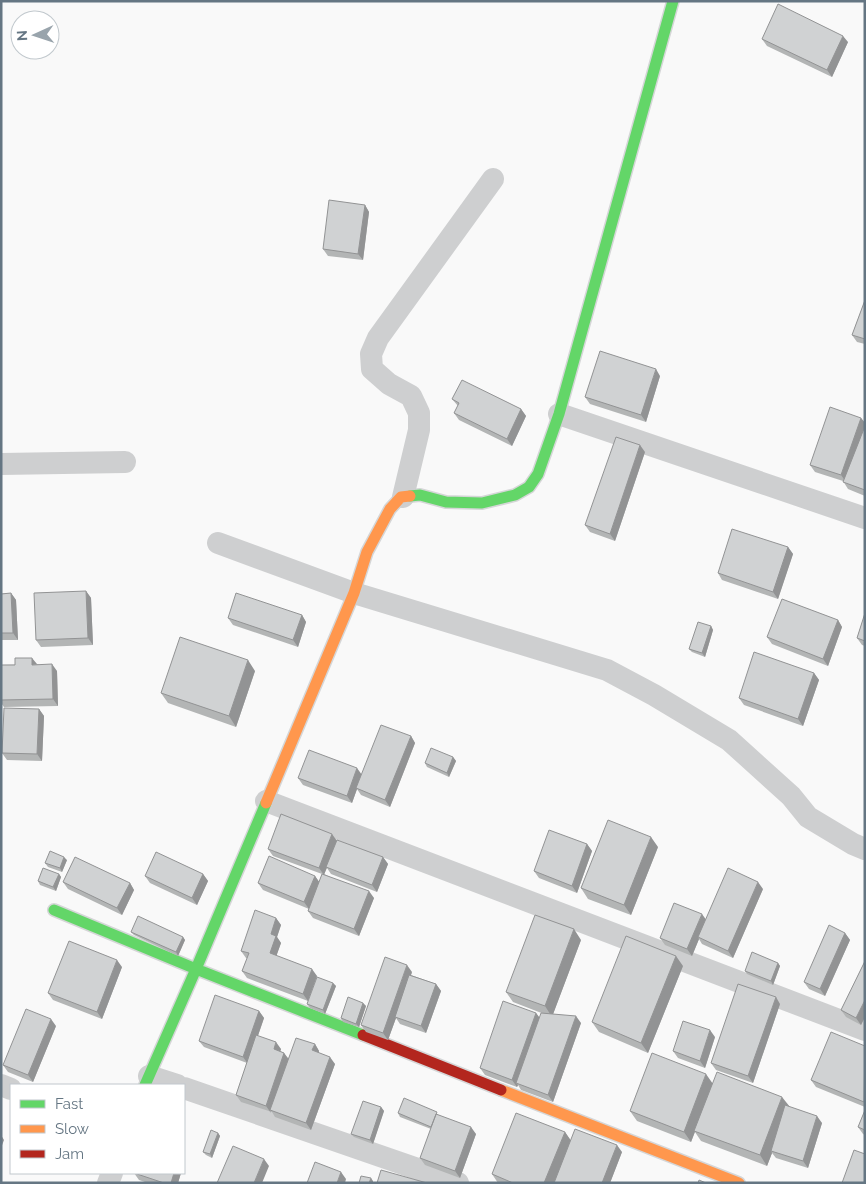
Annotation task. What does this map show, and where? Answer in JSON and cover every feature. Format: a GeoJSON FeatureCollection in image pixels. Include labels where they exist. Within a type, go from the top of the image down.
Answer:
{"type":"FeatureCollection","features":[{"type":"Feature","properties":{"kind":"street"},"geometry":{"type":"LineString","coordinates":[[171,1084],[147,1080],[196,969],[354,593],[367,552],[390,509],[401,497],[420,495],[446,502],[482,503],[516,495],[529,487],[538,474],[559,414],[673,1]]}},
{"type":"Feature","properties":{"kind":"street"},"geometry":{"type":"LineString","coordinates":[[404,497],[420,430],[419,413],[411,396],[389,384],[372,369],[371,354],[378,338],[492,179]]}},
{"type":"Feature","properties":{"kind":"street"},"geometry":{"type":"LineString","coordinates":[[559,414],[865,518]]}},
{"type":"Feature","properties":{"kind":"street"},"geometry":{"type":"LineString","coordinates":[[1,464],[125,462]]}},
{"type":"Feature","properties":{"kind":"street"},"geometry":{"type":"LineString","coordinates":[[218,543],[354,593],[607,670],[654,695],[729,740],[791,796],[808,817],[853,844],[865,849]]}},
{"type":"Feature","properties":{"kind":"street"},"geometry":{"type":"LineString","coordinates":[[266,800],[865,1030]]}},
{"type":"Feature","properties":{"kind":"street"},"geometry":{"type":"LineString","coordinates":[[54,910],[196,969],[739,1183]]}},
{"type":"Feature","properties":{"kind":"street"},"geometry":{"type":"LineString","coordinates":[[185,1088],[458,1183]]}},
{"type":"Feature","properties":{"kind":"building"},"geometry":{"type":"Polygon","coordinates":[[[778,4],[843,36],[827,70],[762,39],[778,4]]]}},
{"type":"Feature","properties":{"kind":"building"},"geometry":{"type":"Polygon","coordinates":[[[329,200],[365,205],[358,254],[323,249],[329,200]]]}},
{"type":"Feature","properties":{"kind":"building"},"geometry":{"type":"Polygon","coordinates":[[[865,300],[865,339],[852,335],[865,300]]]}},
{"type":"Feature","properties":{"kind":"building"},"geometry":{"type":"Polygon","coordinates":[[[600,351],[656,369],[641,415],[585,397],[600,351]]]}},
{"type":"Feature","properties":{"kind":"building"},"geometry":{"type":"Polygon","coordinates":[[[462,380],[521,409],[507,439],[454,413],[459,403],[452,399],[462,380]]]}},
{"type":"Feature","properties":{"kind":"building"},"geometry":{"type":"Polygon","coordinates":[[[830,407],[861,418],[841,475],[810,465],[830,407]]]}},
{"type":"Feature","properties":{"kind":"building"},"geometry":{"type":"Polygon","coordinates":[[[865,426],[865,490],[843,482],[865,426]]]}},
{"type":"Feature","properties":{"kind":"building"},"geometry":{"type":"Polygon","coordinates":[[[616,437],[640,445],[610,534],[585,525],[616,437]]]}},
{"type":"Feature","properties":{"kind":"building"},"geometry":{"type":"Polygon","coordinates":[[[732,529],[788,547],[773,592],[718,573],[732,529]]]}},
{"type":"Feature","properties":{"kind":"building"},"geometry":{"type":"Polygon","coordinates":[[[86,591],[88,638],[36,640],[34,593],[86,591]]]}},
{"type":"Feature","properties":{"kind":"building"},"geometry":{"type":"Polygon","coordinates":[[[11,593],[13,633],[1,633],[1,594],[11,593]]]}},
{"type":"Feature","properties":{"kind":"building"},"geometry":{"type":"Polygon","coordinates":[[[236,593],[302,615],[293,640],[228,618],[236,593]]]}},
{"type":"Feature","properties":{"kind":"building"},"geometry":{"type":"Polygon","coordinates":[[[782,599],[838,620],[823,659],[767,637],[782,599]]]}},
{"type":"Feature","properties":{"kind":"building"},"geometry":{"type":"Polygon","coordinates":[[[865,613],[865,641],[857,638],[865,613]]]}},
{"type":"Feature","properties":{"kind":"building"},"geometry":{"type":"Polygon","coordinates":[[[698,622],[711,626],[702,653],[689,649],[698,622]]]}},
{"type":"Feature","properties":{"kind":"building"},"geometry":{"type":"Polygon","coordinates":[[[180,637],[248,660],[229,716],[161,693],[180,637]]]}},
{"type":"Feature","properties":{"kind":"building"},"geometry":{"type":"Polygon","coordinates":[[[754,652],[814,673],[798,719],[739,698],[754,652]]]}},
{"type":"Feature","properties":{"kind":"building"},"geometry":{"type":"Polygon","coordinates":[[[15,658],[32,658],[32,665],[52,664],[53,699],[1,700],[1,665],[15,665],[15,658]]]}},
{"type":"Feature","properties":{"kind":"building"},"geometry":{"type":"Polygon","coordinates":[[[4,708],[39,709],[37,754],[2,753],[4,708]]]}},
{"type":"Feature","properties":{"kind":"building"},"geometry":{"type":"Polygon","coordinates":[[[381,725],[411,736],[385,800],[356,788],[381,725]]]}},
{"type":"Feature","properties":{"kind":"building"},"geometry":{"type":"Polygon","coordinates":[[[431,748],[453,757],[447,773],[425,763],[431,748]]]}},
{"type":"Feature","properties":{"kind":"building"},"geometry":{"type":"Polygon","coordinates":[[[309,750],[357,768],[347,796],[298,778],[309,750]]]}},
{"type":"Feature","properties":{"kind":"building"},"geometry":{"type":"Polygon","coordinates":[[[281,814],[332,834],[319,868],[268,849],[281,814]]]}},
{"type":"Feature","properties":{"kind":"building"},"geometry":{"type":"Polygon","coordinates":[[[608,820],[651,837],[624,905],[581,888],[608,820]]]}},
{"type":"Feature","properties":{"kind":"building"},"geometry":{"type":"Polygon","coordinates":[[[549,830],[587,844],[572,886],[534,871],[549,830]]]}},
{"type":"Feature","properties":{"kind":"building"},"geometry":{"type":"Polygon","coordinates":[[[337,840],[383,857],[372,885],[326,867],[337,840]]]}},
{"type":"Feature","properties":{"kind":"building"},"geometry":{"type":"Polygon","coordinates":[[[50,851],[64,857],[60,868],[45,863],[50,851]]]}},
{"type":"Feature","properties":{"kind":"building"},"geometry":{"type":"Polygon","coordinates":[[[156,852],[203,874],[192,898],[145,876],[156,852]]]}},
{"type":"Feature","properties":{"kind":"building"},"geometry":{"type":"Polygon","coordinates":[[[269,856],[315,876],[304,902],[258,883],[269,856]]]}},
{"type":"Feature","properties":{"kind":"building"},"geometry":{"type":"Polygon","coordinates":[[[75,857],[130,883],[117,908],[63,882],[75,857]]]}},
{"type":"Feature","properties":{"kind":"building"},"geometry":{"type":"Polygon","coordinates":[[[43,868],[59,874],[53,887],[38,881],[43,868]]]}},
{"type":"Feature","properties":{"kind":"building"},"geometry":{"type":"Polygon","coordinates":[[[728,868],[758,882],[728,951],[698,937],[728,868]]]}},
{"type":"Feature","properties":{"kind":"building"},"geometry":{"type":"Polygon","coordinates":[[[322,874],[369,891],[354,929],[308,911],[322,874]]]}},
{"type":"Feature","properties":{"kind":"building"},"geometry":{"type":"Polygon","coordinates":[[[674,903],[702,914],[687,949],[660,938],[674,903]]]}},
{"type":"Feature","properties":{"kind":"building"},"geometry":{"type":"Polygon","coordinates":[[[255,910],[276,918],[271,934],[276,936],[270,953],[312,969],[303,994],[242,971],[249,953],[241,951],[255,910]]]}},
{"type":"Feature","properties":{"kind":"building"},"geometry":{"type":"Polygon","coordinates":[[[535,915],[574,929],[545,1006],[506,992],[535,915]]]}},
{"type":"Feature","properties":{"kind":"building"},"geometry":{"type":"Polygon","coordinates":[[[138,916],[183,937],[176,952],[131,932],[138,916]]]}},
{"type":"Feature","properties":{"kind":"building"},"geometry":{"type":"Polygon","coordinates":[[[829,925],[845,933],[820,989],[804,982],[829,925]]]}},
{"type":"Feature","properties":{"kind":"building"},"geometry":{"type":"Polygon","coordinates":[[[626,936],[676,956],[641,1043],[592,1022],[626,936]]]}},
{"type":"Feature","properties":{"kind":"building"},"geometry":{"type":"Polygon","coordinates":[[[69,941],[117,960],[97,1012],[48,993],[69,941]]]}},
{"type":"Feature","properties":{"kind":"building"},"geometry":{"type":"Polygon","coordinates":[[[752,952],[778,963],[771,981],[745,971],[752,952]]]}},
{"type":"Feature","properties":{"kind":"building"},"geometry":{"type":"Polygon","coordinates":[[[385,957],[407,965],[383,1033],[361,1025],[385,957]]]}},
{"type":"Feature","properties":{"kind":"building"},"geometry":{"type":"Polygon","coordinates":[[[865,961],[865,1000],[856,1018],[841,1010],[865,961]]]}},
{"type":"Feature","properties":{"kind":"building"},"geometry":{"type":"Polygon","coordinates":[[[409,975],[436,984],[421,1026],[395,1017],[409,975]]]}},
{"type":"Feature","properties":{"kind":"building"},"geometry":{"type":"Polygon","coordinates":[[[317,977],[333,983],[323,1010],[307,1004],[317,977]]]}},
{"type":"Feature","properties":{"kind":"building"},"geometry":{"type":"Polygon","coordinates":[[[738,984],[776,997],[748,1076],[711,1063],[738,984]]]}},
{"type":"Feature","properties":{"kind":"building"},"geometry":{"type":"Polygon","coordinates":[[[215,995],[259,1011],[243,1057],[199,1041],[215,995]]]}},
{"type":"Feature","properties":{"kind":"building"},"geometry":{"type":"Polygon","coordinates":[[[348,997],[363,1003],[356,1024],[341,1018],[348,997]]]}},
{"type":"Feature","properties":{"kind":"building"},"geometry":{"type":"Polygon","coordinates":[[[503,1001],[536,1013],[512,1080],[480,1068],[503,1001]]]}},
{"type":"Feature","properties":{"kind":"building"},"geometry":{"type":"Polygon","coordinates":[[[26,1009],[51,1019],[28,1075],[3,1065],[26,1009]]]}},
{"type":"Feature","properties":{"kind":"building"},"geometry":{"type":"Polygon","coordinates":[[[541,1013],[576,1016],[548,1095],[516,1083],[541,1013]]]}},
{"type":"Feature","properties":{"kind":"building"},"geometry":{"type":"Polygon","coordinates":[[[683,1021],[710,1030],[700,1061],[673,1051],[683,1021]]]}},
{"type":"Feature","properties":{"kind":"building"},"geometry":{"type":"Polygon","coordinates":[[[831,1032],[865,1046],[864,1102],[811,1080],[831,1032]]]}},
{"type":"Feature","properties":{"kind":"building"},"geometry":{"type":"Polygon","coordinates":[[[256,1035],[276,1042],[274,1049],[284,1053],[266,1106],[236,1095],[256,1035]]]}},
{"type":"Feature","properties":{"kind":"building"},"geometry":{"type":"Polygon","coordinates":[[[296,1038],[315,1044],[312,1050],[330,1057],[306,1123],[270,1110],[296,1038]]]}},
{"type":"Feature","properties":{"kind":"building"},"geometry":{"type":"Polygon","coordinates":[[[652,1053],[706,1074],[684,1132],[630,1111],[652,1053]]]}},
{"type":"Feature","properties":{"kind":"building"},"geometry":{"type":"Polygon","coordinates":[[[717,1072],[782,1097],[760,1155],[694,1131],[717,1072]]]}},
{"type":"Feature","properties":{"kind":"building"},"geometry":{"type":"Polygon","coordinates":[[[404,1098],[437,1112],[431,1127],[398,1113],[404,1098]]]}},
{"type":"Feature","properties":{"kind":"building"},"geometry":{"type":"Polygon","coordinates":[[[363,1101],[381,1107],[370,1140],[351,1134],[363,1101]]]}},
{"type":"Feature","properties":{"kind":"building"},"geometry":{"type":"Polygon","coordinates":[[[785,1105],[817,1116],[803,1161],[771,1151],[785,1105]]]}},
{"type":"Feature","properties":{"kind":"building"},"geometry":{"type":"Polygon","coordinates":[[[865,1110],[865,1130],[858,1127],[865,1110]]]}},
{"type":"Feature","properties":{"kind":"building"},"geometry":{"type":"Polygon","coordinates":[[[516,1113],[565,1132],[544,1183],[513,1183],[492,1174],[516,1113]]]}},
{"type":"Feature","properties":{"kind":"building"},"geometry":{"type":"Polygon","coordinates":[[[436,1114],[471,1127],[455,1171],[420,1158],[436,1114]]]}},
{"type":"Feature","properties":{"kind":"building"},"geometry":{"type":"Polygon","coordinates":[[[575,1129],[617,1145],[602,1183],[554,1183],[575,1129]]]}},
{"type":"Feature","properties":{"kind":"building"},"geometry":{"type":"Polygon","coordinates":[[[211,1130],[218,1133],[210,1154],[203,1152],[211,1130]]]}},
{"type":"Feature","properties":{"kind":"building"},"geometry":{"type":"Polygon","coordinates":[[[233,1146],[264,1159],[254,1183],[217,1183],[233,1146]]]}},
{"type":"Feature","properties":{"kind":"building"},"geometry":{"type":"Polygon","coordinates":[[[854,1150],[865,1154],[865,1183],[842,1183],[854,1150]]]}},
{"type":"Feature","properties":{"kind":"building"},"geometry":{"type":"Polygon","coordinates":[[[315,1162],[341,1172],[337,1183],[307,1183],[315,1162]]]}},
{"type":"Feature","properties":{"kind":"building"},"geometry":{"type":"Polygon","coordinates":[[[381,1170],[427,1183],[377,1183],[381,1170]]]}},
{"type":"Feature","properties":{"kind":"building"},"geometry":{"type":"Polygon","coordinates":[[[137,1174],[174,1174],[171,1183],[164,1183],[137,1174]]]}},
{"type":"Feature","properties":{"kind":"building"},"geometry":{"type":"Polygon","coordinates":[[[361,1176],[371,1178],[369,1183],[359,1183],[361,1176]]]}},
{"type":"Feature","properties":{"kind":"traffic: fast"},"geometry":{"type":"LineString","coordinates":[[410,496],[420,495],[446,502],[482,503],[515,495],[529,487],[538,474],[559,414],[673,1]]}},
{"type":"Feature","properties":{"kind":"traffic: fast"},"geometry":{"type":"LineString","coordinates":[[145,1084],[266,803]]}},
{"type":"Feature","properties":{"kind":"traffic: fast"},"geometry":{"type":"LineString","coordinates":[[54,910],[363,1035]]}},
{"type":"Feature","properties":{"kind":"traffic: slow"},"geometry":{"type":"LineString","coordinates":[[266,803],[354,593],[367,552],[390,509],[401,497],[410,496]]}},
{"type":"Feature","properties":{"kind":"traffic: slow"},"geometry":{"type":"LineString","coordinates":[[501,1090],[739,1183]]}},
{"type":"Feature","properties":{"kind":"traffic: jam"},"geometry":{"type":"LineString","coordinates":[[363,1035],[501,1090]]}}]}
